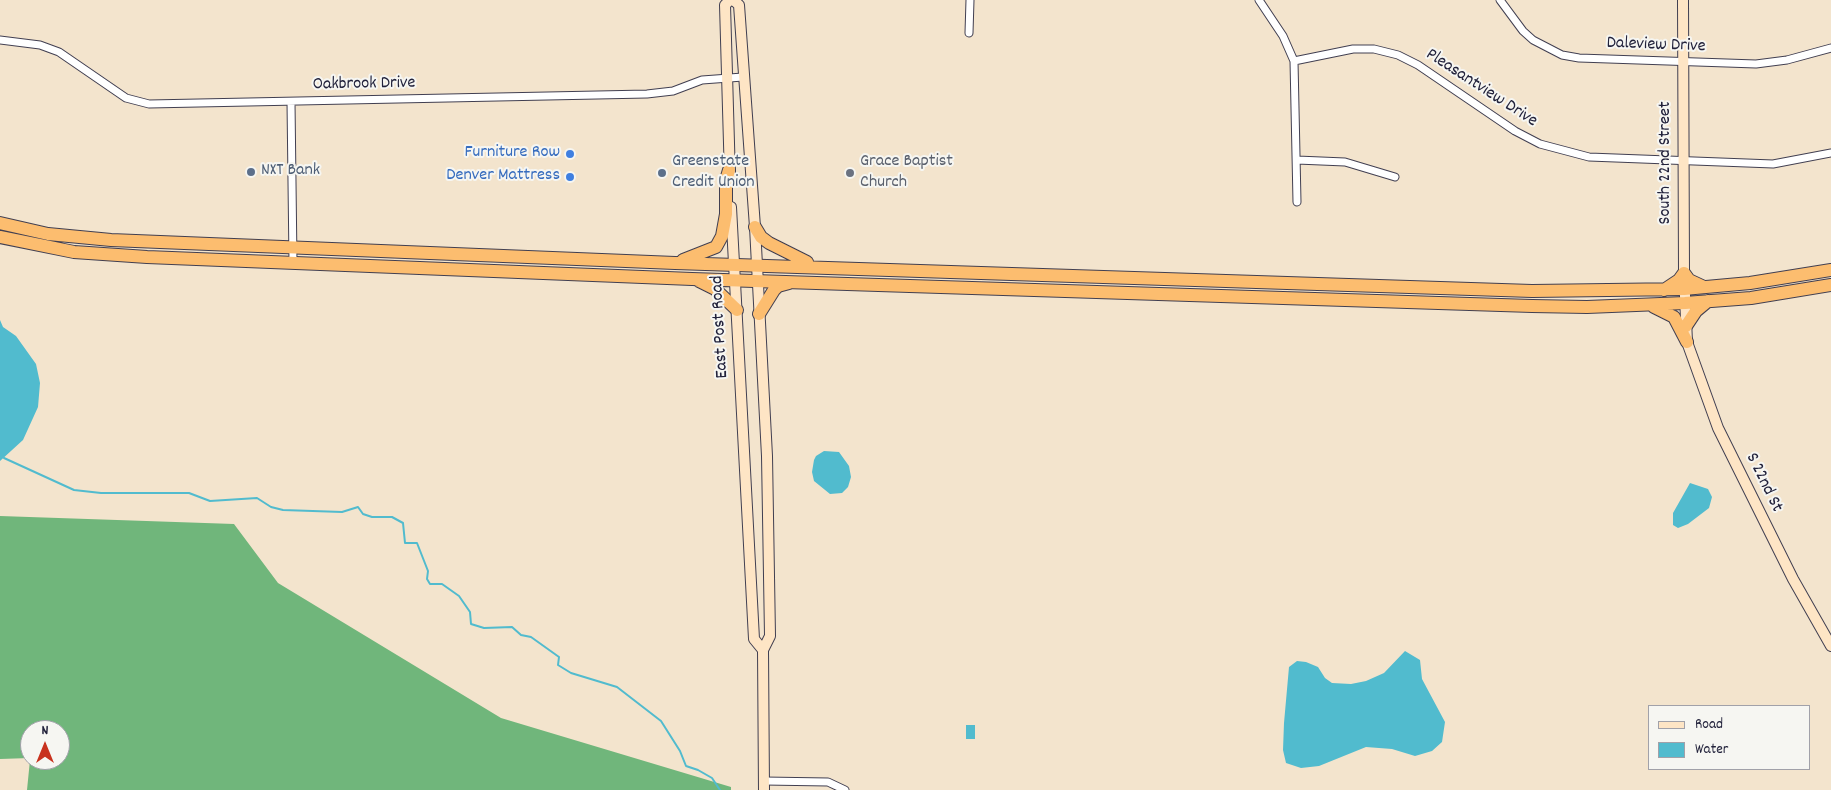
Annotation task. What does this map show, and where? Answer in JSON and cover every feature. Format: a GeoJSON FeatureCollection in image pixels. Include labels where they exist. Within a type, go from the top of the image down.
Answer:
{"type":"FeatureCollection","features":[{"type":"Feature","properties":{"kind":"highway"},"geometry":{"type":"LineString","coordinates":[[675,263],[716,247],[722,236],[726,214],[726,180],[729,170]]}},
{"type":"Feature","properties":{"kind":"highway"},"geometry":{"type":"LineString","coordinates":[[0,223],[48,234],[111,240],[675,263],[757,264],[1532,291],[1684,289],[1750,284],[1831,270]]}},
{"type":"Feature","properties":{"kind":"highway"},"geometry":{"type":"LineString","coordinates":[[755,226],[761,237],[780,250],[816,266]]}},
{"type":"Feature","properties":{"kind":"highway"},"geometry":{"type":"LineString","coordinates":[[0,237],[45,247],[109,255],[692,279],[1522,305],[1647,305],[1684,303],[1751,298],[1831,285]]}},
{"type":"Feature","properties":{"kind":"highway"},"geometry":{"type":"LineString","coordinates":[[1664,290],[1679,280],[1684,273],[1689,280],[1704,287]]}},
{"type":"Feature","properties":{"kind":"highway"},"geometry":{"type":"LineString","coordinates":[[692,279],[716,289],[737,310]]}},
{"type":"Feature","properties":{"kind":"highway"},"geometry":{"type":"LineString","coordinates":[[759,314],[778,286],[793,282]]}},
{"type":"Feature","properties":{"kind":"highway"},"geometry":{"type":"LineString","coordinates":[[1686,326],[1696,311],[1708,301]]}},
{"type":"Feature","properties":{"kind":"highway"},"geometry":{"type":"LineString","coordinates":[[1647,305],[1661,309],[1674,317],[1688,342]]}},
{"type":"Feature","properties":{"kind":"main road","name":"East Post Road"},"geometry":{"type":"LineString","coordinates":[[763,650],[754,639],[729,170],[725,5],[731,0],[739,5],[755,226],[770,546],[770,636],[763,650],[764,785]]}},
{"type":"Feature","properties":{"kind":"main road","name":"South 22nd Street"},"geometry":{"type":"LineString","coordinates":[[1683,0],[1684,303],[1686,326]]}},
{"type":"Feature","properties":{"kind":"main road","name":"S 22nd St"},"geometry":{"type":"LineString","coordinates":[[1686,326],[1688,342],[1722,435],[1789,572],[1831,646]]}},
{"type":"Feature","properties":{"kind":"street"},"geometry":{"type":"LineString","coordinates":[[969,33],[970,0]]}},
{"type":"Feature","properties":{"kind":"street"},"geometry":{"type":"LineString","coordinates":[[1259,0],[1283,36],[1294,62],[1297,202]]}},
{"type":"Feature","properties":{"kind":"street","name":"Daleview Drive"},"geometry":{"type":"LineString","coordinates":[[1500,0],[1523,31],[1533,40],[1562,54],[1579,58],[1770,63],[1831,48]]}},
{"type":"Feature","properties":{"kind":"street","name":"Oakbrook Drive"},"geometry":{"type":"LineString","coordinates":[[0,40],[40,45],[59,52],[126,98],[138,103],[291,102],[648,94],[672,91],[702,80],[743,77]]}},
{"type":"Feature","properties":{"kind":"street","name":"Pleasantview Drive"},"geometry":{"type":"LineString","coordinates":[[1294,62],[1353,49],[1382,51],[1418,65],[1515,131],[1540,144],[1590,157],[1773,164],[1831,153]]}},
{"type":"Feature","properties":{"kind":"street"},"geometry":{"type":"LineString","coordinates":[[291,102],[293,262]]}},
{"type":"Feature","properties":{"kind":"street"},"geometry":{"type":"LineString","coordinates":[[1297,160],[1345,162],[1395,177]]}},
{"type":"Feature","properties":{"kind":"street"},"geometry":{"type":"LineString","coordinates":[[764,785],[828,782],[846,790]]}},
{"type":"Feature","properties":{"kind":"green space"},"geometry":{"type":"Polygon","coordinates":[[[0,516],[234,524],[278,583],[501,718],[731,787],[731,790],[27,790],[29,770],[70,770],[70,720],[20,720],[20,758],[0,759],[0,516]]]}},
{"type":"Feature","properties":{"kind":"water"},"geometry":{"type":"Polygon","coordinates":[[[0,320],[3,327],[16,336],[36,364],[40,383],[38,407],[23,440],[0,461],[0,320]]]}},
{"type":"Feature","properties":{"kind":"water"},"geometry":{"type":"Polygon","coordinates":[[[824,451],[839,452],[849,466],[851,477],[848,487],[842,493],[830,494],[814,481],[812,472],[814,460],[816,456],[824,451]]]}},
{"type":"Feature","properties":{"kind":"water"},"geometry":{"type":"Polygon","coordinates":[[[1690,483],[1708,489],[1712,497],[1709,508],[1688,524],[1678,528],[1673,525],[1673,513],[1690,483]]]}},
{"type":"Feature","properties":{"kind":"water"},"geometry":{"type":"Polygon","coordinates":[[[1405,651],[1420,660],[1422,679],[1445,722],[1442,742],[1432,751],[1415,756],[1392,749],[1366,747],[1319,766],[1301,768],[1286,763],[1283,750],[1289,667],[1297,661],[1306,662],[1318,667],[1325,678],[1332,683],[1351,684],[1366,681],[1384,673],[1405,651]]]}},
{"type":"Feature","properties":{"kind":"water"},"geometry":{"type":"Polygon","coordinates":[[[966,725],[975,725],[975,739],[966,739],[966,725]]]}},
{"type":"Feature","properties":{"kind":"waterway"},"geometry":{"type":"LineString","coordinates":[[4,458],[74,490],[101,493],[189,493],[210,501],[257,498],[271,507],[283,510],[342,512],[358,507],[363,514],[372,517],[392,517],[403,523],[405,543],[417,543],[428,571],[427,579],[430,584],[442,584],[459,596],[470,612],[471,624],[484,628],[512,627],[521,635],[531,637],[559,657],[558,665],[571,673],[617,687],[661,721],[680,751],[686,766],[712,778],[720,790]]}},
{"type":"Feature","properties":{"kind":"place","name":"Furniture Row"},"geometry":{"type":"Point","coordinates":[570,154]}},
{"type":"Feature","properties":{"kind":"place","name":"NXT Bank"},"geometry":{"type":"Point","coordinates":[251,172]}},
{"type":"Feature","properties":{"kind":"place","name":"Greenstate Credit Union"},"geometry":{"type":"Point","coordinates":[662,173]}},
{"type":"Feature","properties":{"kind":"place","name":"Grace Baptist Church"},"geometry":{"type":"Point","coordinates":[850,173]}},
{"type":"Feature","properties":{"kind":"place","name":"Denver Mattress"},"geometry":{"type":"Point","coordinates":[570,177]}}]}
